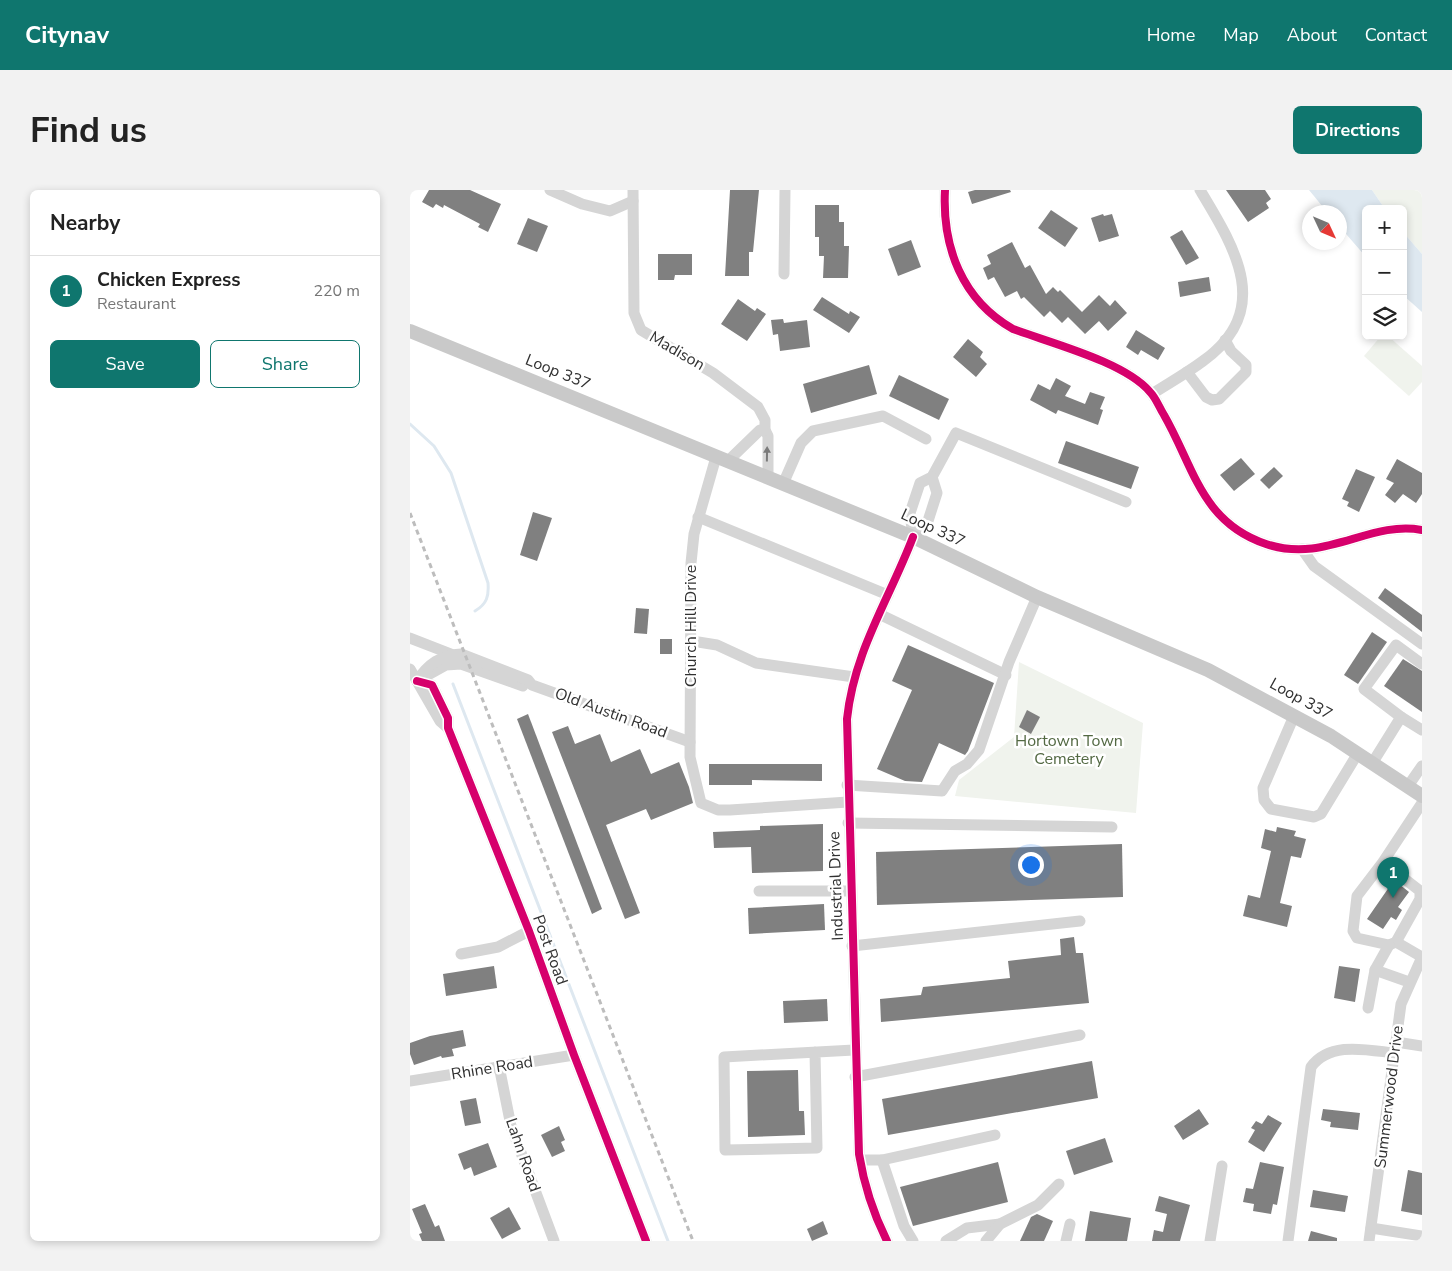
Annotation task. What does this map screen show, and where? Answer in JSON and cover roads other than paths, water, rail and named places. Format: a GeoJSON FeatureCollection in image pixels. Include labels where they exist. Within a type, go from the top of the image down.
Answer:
{"type":"FeatureCollection","features":[{"type":"Feature","properties":{"kind":"main road","name":"Loop 337"},"geometry":{"type":"LineString","coordinates":[[410,331],[913,537],[1037,597],[1208,670],[1358,753],[1422,796]]}},
{"type":"Feature","properties":{"kind":"street"},"geometry":{"type":"LineString","coordinates":[[550,190],[582,204],[610,211],[633,195]]}},
{"type":"Feature","properties":{"kind":"street"},"geometry":{"type":"LineString","coordinates":[[784,274],[785,190]]}},
{"type":"Feature","properties":{"kind":"street"},"geometry":{"type":"LineString","coordinates":[[945,190],[947,230],[953,258],[963,281],[986,308],[1000,322],[1013,329],[1125,372],[1152,394],[1172,430],[1194,481],[1220,515],[1235,528],[1250,537],[1286,549],[1336,545],[1400,529],[1422,530]]}},
{"type":"Feature","properties":{"kind":"street"},"geometry":{"type":"LineString","coordinates":[[1152,394],[1204,361],[1226,340],[1240,311],[1243,278],[1232,246],[1200,190]]}},
{"type":"Feature","properties":{"kind":"street","name":"Madison"},"geometry":{"type":"LineString","coordinates":[[633,195],[634,313],[638,326],[648,335],[713,373],[750,400],[763,414],[765,430],[768,436],[768,478]]}},
{"type":"Feature","properties":{"kind":"street"},"geometry":{"type":"LineString","coordinates":[[1187,372],[1206,397],[1212,400],[1219,399],[1246,372],[1246,366],[1231,350],[1226,340]]}},
{"type":"Feature","properties":{"kind":"street"},"geometry":{"type":"LineString","coordinates":[[783,484],[801,443],[813,431],[883,416],[926,439]]}},
{"type":"Feature","properties":{"kind":"street"},"geometry":{"type":"LineString","coordinates":[[765,430],[760,430],[722,459],[699,515],[888,595]]}},
{"type":"Feature","properties":{"kind":"street"},"geometry":{"type":"LineString","coordinates":[[913,537],[910,513],[920,482],[932,477],[956,433],[1126,502]]}},
{"type":"Feature","properties":{"kind":"street"},"geometry":{"type":"LineString","coordinates":[[913,537],[927,524],[937,493],[932,477]]}},
{"type":"Feature","properties":{"kind":"street","name":"Church Hill Drive"},"geometry":{"type":"LineString","coordinates":[[699,515],[694,534],[691,563],[690,757],[701,804],[718,810],[730,810],[848,802]]}},
{"type":"Feature","properties":{"kind":"street","name":"Industrial Drive"},"geometry":{"type":"LineString","coordinates":[[887,1241],[875,1218],[863,1182],[860,1160],[854,1050],[847,720],[854,676],[861,655],[913,537]]}},
{"type":"Feature","properties":{"kind":"street"},"geometry":{"type":"LineString","coordinates":[[1302,549],[1314,566],[1422,644]]}},
{"type":"Feature","properties":{"kind":"street"},"geometry":{"type":"LineString","coordinates":[[848,785],[942,791],[956,771],[967,764],[979,750],[1009,662],[1037,597]]}},
{"type":"Feature","properties":{"kind":"street"},"geometry":{"type":"LineString","coordinates":[[879,614],[1006,675]]}},
{"type":"Feature","properties":{"kind":"street","name":"Old Austin Road"},"geometry":{"type":"LineString","coordinates":[[410,638],[451,654],[464,655],[528,680],[532,685]]}},
{"type":"Feature","properties":{"kind":"street"},"geometry":{"type":"LineString","coordinates":[[692,641],[718,645],[756,663],[854,676]]}},
{"type":"Feature","properties":{"kind":"street"},"geometry":{"type":"LineString","coordinates":[[1422,664],[1396,645],[1364,689],[1401,717],[1422,730]]}},
{"type":"Feature","properties":{"kind":"street"},"geometry":{"type":"LineString","coordinates":[[410,669],[417,681],[431,664],[451,654]]}},
{"type":"Feature","properties":{"kind":"street","name":"Old Austin Road"},"geometry":{"type":"LineString","coordinates":[[417,681],[446,665],[454,664],[476,669],[525,686],[532,685],[690,742]]}},
{"type":"Feature","properties":{"kind":"street","name":"Post Road"},"geometry":{"type":"LineString","coordinates":[[417,681],[419,689],[440,722],[448,728],[529,931],[574,1055],[646,1241]]}},
{"type":"Feature","properties":{"kind":"street"},"geometry":{"type":"LineString","coordinates":[[1294,716],[1263,788],[1264,800],[1271,808],[1314,817],[1321,814],[1358,753]]}},
{"type":"Feature","properties":{"kind":"street"},"geometry":{"type":"LineString","coordinates":[[1373,762],[1401,717]]}},
{"type":"Feature","properties":{"kind":"street"},"geometry":{"type":"LineString","coordinates":[[1408,786],[1422,766]]}},
{"type":"Feature","properties":{"kind":"street"},"geometry":{"type":"LineString","coordinates":[[1422,802],[1383,862],[1358,896],[1353,930],[1357,938],[1392,944],[1422,957]]}},
{"type":"Feature","properties":{"kind":"street"},"geometry":{"type":"LineString","coordinates":[[848,823],[1112,827]]}},
{"type":"Feature","properties":{"kind":"street"},"geometry":{"type":"LineString","coordinates":[[1368,1008],[1375,970],[1420,900],[1420,891],[1383,862]]}},
{"type":"Feature","properties":{"kind":"street"},"geometry":{"type":"LineString","coordinates":[[759,891],[850,891]]}},
{"type":"Feature","properties":{"kind":"street"},"geometry":{"type":"LineString","coordinates":[[852,946],[1080,922]]}},
{"type":"Feature","properties":{"kind":"street"},"geometry":{"type":"LineString","coordinates":[[461,954],[498,947],[529,931]]}},
{"type":"Feature","properties":{"kind":"street","name":"Summerwood Drive"},"geometry":{"type":"LineString","coordinates":[[1369,1241],[1401,1004],[1409,982],[1422,957]]}},
{"type":"Feature","properties":{"kind":"street"},"geometry":{"type":"LineString","coordinates":[[1375,970],[1409,982]]}},
{"type":"Feature","properties":{"kind":"street"},"geometry":{"type":"LineString","coordinates":[[855,1077],[1080,1035]]}},
{"type":"Feature","properties":{"kind":"street"},"geometry":{"type":"LineString","coordinates":[[1288,1241],[1311,1066],[1318,1058],[1352,1048],[1395,1047],[1421,1043]]}},
{"type":"Feature","properties":{"kind":"street"},"geometry":{"type":"LineString","coordinates":[[815,1052],[817,1148],[725,1150],[724,1057],[815,1052],[854,1050]]}},
{"type":"Feature","properties":{"kind":"street","name":"Rhine Road"},"geometry":{"type":"LineString","coordinates":[[410,1081],[574,1055]]}},
{"type":"Feature","properties":{"kind":"street","name":"Lahn Road"},"geometry":{"type":"LineString","coordinates":[[499,1066],[511,1126],[554,1241]]}},
{"type":"Feature","properties":{"kind":"street"},"geometry":{"type":"LineString","coordinates":[[860,1160],[882,1160],[995,1135]]}},
{"type":"Feature","properties":{"kind":"street"},"geometry":{"type":"LineString","coordinates":[[882,1160],[904,1226],[913,1241]]}},
{"type":"Feature","properties":{"kind":"street"},"geometry":{"type":"LineString","coordinates":[[1210,1241],[1222,1166]]}},
{"type":"Feature","properties":{"kind":"street"},"geometry":{"type":"LineString","coordinates":[[946,1241],[967,1228],[1000,1224],[1038,1205],[1059,1184]]}},
{"type":"Feature","properties":{"kind":"street"},"geometry":{"type":"LineString","coordinates":[[986,1241],[1000,1224]]}},
{"type":"Feature","properties":{"kind":"street"},"geometry":{"type":"LineString","coordinates":[[1066,1241],[1070,1224]]}},
{"type":"Feature","properties":{"kind":"street"},"geometry":{"type":"LineString","coordinates":[[1371,1228],[1422,1236]]}},
{"type":"Feature","properties":{"kind":"waterway"},"geometry":{"type":"LineString","coordinates":[[410,424],[434,446],[451,473],[488,583],[486,599],[482,606],[475,611]]}},
{"type":"Feature","properties":{"kind":"waterway"},"geometry":{"type":"LineString","coordinates":[[453,684],[668,1241]]}},
{"type":"Feature","properties":{"kind":"railway"},"geometry":{"type":"LineString","coordinates":[[410,513],[693,1241]]}},
{"type":"Feature","properties":{"kind":"place","name":"Chicken Express"},"geometry":{"type":"Point","coordinates":[1393,898]}},
{"type":"Feature","properties":{"kind":"park label","name":"Hortown Town Cemetery"},"geometry":{"type":"Point","coordinates":[1069,750]}}]}
